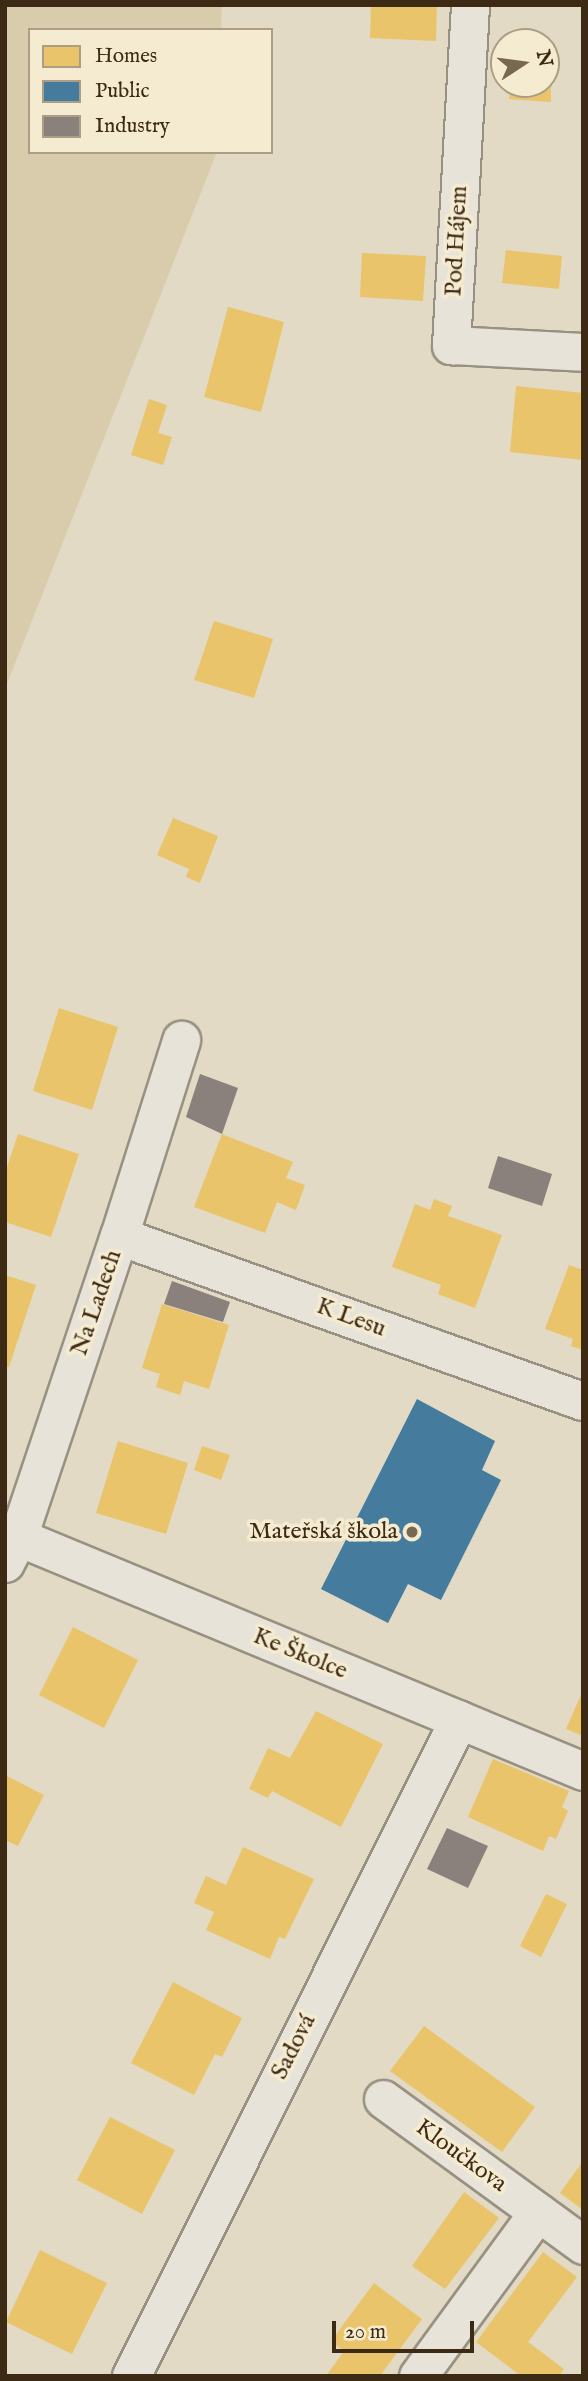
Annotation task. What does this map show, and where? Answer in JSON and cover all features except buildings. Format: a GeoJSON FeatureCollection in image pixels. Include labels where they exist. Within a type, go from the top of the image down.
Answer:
{"type":"FeatureCollection","features":[{"type":"Feature","properties":{"kind":"street","name":"Pod Hájem"},"geometry":{"type":"LineString","coordinates":[[470,5],[451,345],[583,352]]}},
{"type":"Feature","properties":{"kind":"street","name":"Na Ladech"},"geometry":{"type":"LineString","coordinates":[[11,1550],[119,1236],[181,1041]]}},
{"type":"Feature","properties":{"kind":"street","name":"K Lesu"},"geometry":{"type":"LineString","coordinates":[[119,1236],[583,1401]]}},
{"type":"Feature","properties":{"kind":"street","name":"Ke Školce"},"geometry":{"type":"LineString","coordinates":[[11,1550],[458,1719],[583,1771]]}},
{"type":"Feature","properties":{"kind":"street","name":"Sadová"},"geometry":{"type":"LineString","coordinates":[[131,2376],[458,1719]]}},
{"type":"Feature","properties":{"kind":"street","name":"Kloučkova"},"geometry":{"type":"LineString","coordinates":[[383,2099],[583,2245]]}},
{"type":"Feature","properties":{"kind":"street"},"geometry":{"type":"LineString","coordinates":[[418,2376],[538,2212]]}},
{"type":"Feature","properties":{"kind":"shaded area"},"geometry":{"type":"Polygon","coordinates":[[[5,5],[222,5],[221,28],[28,28],[28,154],[216,154],[5,689],[5,5]]]}},
{"type":"Feature","properties":{"kind":"place","name":"Mateřská škola"},"geometry":{"type":"Point","coordinates":[412,1532]}}]}
